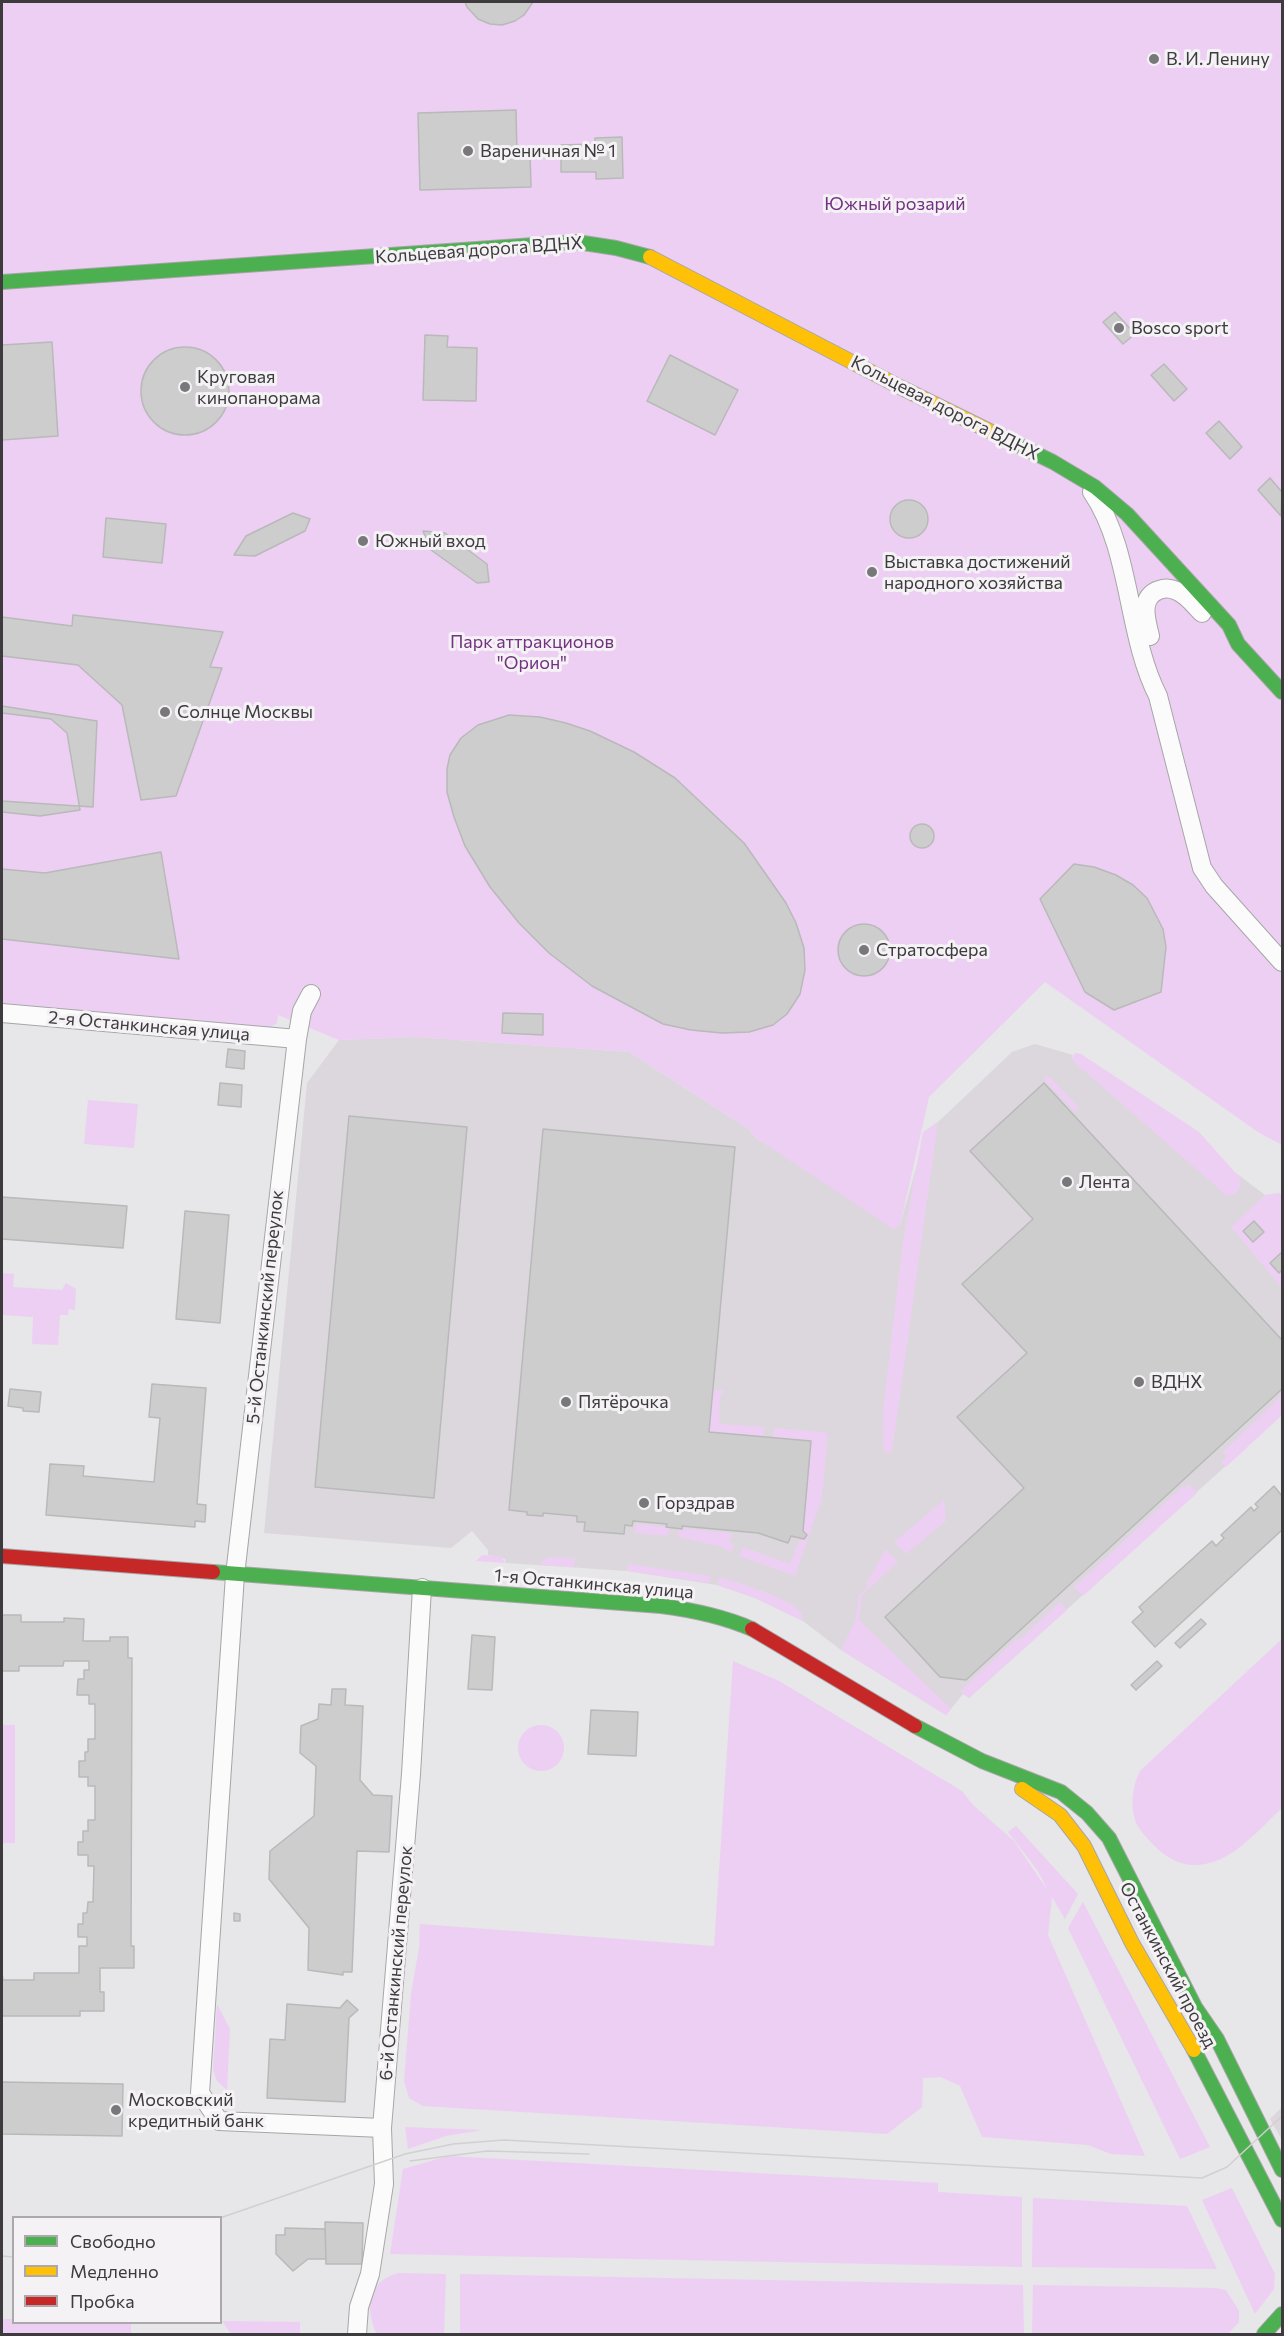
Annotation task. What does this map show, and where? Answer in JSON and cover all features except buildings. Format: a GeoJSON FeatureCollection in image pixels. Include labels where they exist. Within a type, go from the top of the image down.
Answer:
{"type":"FeatureCollection","features":[{"type":"Feature","properties":{"kind":"street","name":"Кольцевая дорога ВДНХ"},"geometry":{"type":"LineString","coordinates":[[2,282],[577,242],[627,249],[654,260],[900,387],[1053,462],[1082,479],[1127,514],[1229,625],[1238,644],[1282,692]]}},
{"type":"Feature","properties":{"kind":"street","name":"Кольцевая дорога ВДНХ"},"geometry":{"type":"LineString","coordinates":[[1082,479],[1104,510],[1110,527],[1148,676],[1158,696],[1202,868],[1214,886],[1282,962]]}},
{"type":"Feature","properties":{"kind":"street"},"geometry":{"type":"LineString","coordinates":[[1158,696],[1159,674],[1145,613],[1150,595],[1157,590],[1165,588],[1185,595],[1220,632],[1238,644]]}},
{"type":"Feature","properties":{"kind":"street","name":"5-й Останкинский переулок"},"geometry":{"type":"LineString","coordinates":[[310,994],[302,1011],[297,1039],[235,1575],[200,2093],[219,2121],[382,2128]]}},
{"type":"Feature","properties":{"kind":"street","name":"2-я Останкинская улица"},"geometry":{"type":"LineString","coordinates":[[2,1013],[297,1039]]}},
{"type":"Feature","properties":{"kind":"street","name":"1-я Останкинская улица"},"geometry":{"type":"LineString","coordinates":[[2,1556],[661,1606],[699,1611],[760,1633],[887,1711],[982,1761],[1061,1792],[1087,1813],[1116,1849]]}},
{"type":"Feature","properties":{"kind":"street","name":"6-й Останкинский переулок"},"geometry":{"type":"LineString","coordinates":[[357,2334],[359,2307],[370,2274],[384,2184],[382,2128],[411,1774],[422,1588]]}},
{"type":"Feature","properties":{"kind":"street","name":"Останкинский проезд"},"geometry":{"type":"LineString","coordinates":[[982,1761],[1060,1815],[1084,1846],[1132,1943],[1184,2031],[1282,2220]]}},
{"type":"Feature","properties":{"kind":"street","name":"Останкинский проезд"},"geometry":{"type":"LineString","coordinates":[[1116,1849],[1195,2007],[1217,2039],[1278,2154],[1282,2170]]}},
{"type":"Feature","properties":{"kind":"street"},"geometry":{"type":"LineString","coordinates":[[1264,2334],[1282,2314]]}},
{"type":"Feature","properties":{"kind":"shaded area"},"geometry":{"type":"Polygon","coordinates":[[[416,1037],[629,1052],[750,1130],[756,1138],[900,1225],[920,1154],[923,1132],[938,1122],[1012,1052],[1035,1044],[1073,1055],[1072,1057],[1265,1195],[1282,1195],[1282,1415],[969,1698],[963,1694],[946,1715],[841,1650],[803,1621],[755,1598],[717,1585],[627,1571],[506,1563],[505,1559],[488,1555],[488,1550],[472,1531],[451,1548],[264,1533],[307,1083],[339,1040],[416,1037]]]}},
{"type":"Feature","properties":{"kind":"shaded area"},"geometry":{"type":"Polygon","coordinates":[[[1282,2107],[1282,2136],[1281,2138],[1270,2119],[1282,2107]]]}},
{"type":"Feature","properties":{"kind":"green space","name":"Парк аттракционов \"Орион\""},"geometry":{"type":"Polygon","coordinates":[[[2,2],[1282,2],[1282,1145],[1258,1132],[1045,982],[929,1097],[900,1226],[893,1229],[756,1138],[750,1130],[629,1052],[416,1037],[339,1040],[278,1015],[277,1023],[268,1029],[2,1003],[2,2]]]}},
{"type":"Feature","properties":{"kind":"green space"},"geometry":{"type":"Polygon","coordinates":[[[1075,1053],[1081,1054],[1199,1132],[1240,1178],[1238,1190],[1227,1196],[1074,1062],[1072,1059],[1075,1053]]]}},
{"type":"Feature","properties":{"kind":"green space"},"geometry":{"type":"Polygon","coordinates":[[[1046,1076],[1051,1078],[1079,1108],[1075,1112],[1043,1078],[1046,1076]]]}},
{"type":"Feature","properties":{"kind":"green space"},"geometry":{"type":"Polygon","coordinates":[[[88,1100],[138,1104],[134,1148],[84,1144],[88,1100]]]}},
{"type":"Feature","properties":{"kind":"green space"},"geometry":{"type":"Polygon","coordinates":[[[938,1122],[892,1452],[885,1453],[883,1411],[903,1240],[923,1132],[938,1122]]]}},
{"type":"Feature","properties":{"kind":"green space"},"geometry":{"type":"Polygon","coordinates":[[[1280,1193],[1282,1195],[1281,1287],[1231,1227],[1265,1195],[1280,1193]]]}},
{"type":"Feature","properties":{"kind":"green space"},"geometry":{"type":"Polygon","coordinates":[[[2,1273],[14,1274],[13,1287],[62,1290],[66,1283],[76,1289],[75,1310],[69,1309],[68,1315],[60,1315],[58,1345],[32,1344],[33,1317],[2,1315],[2,1273]]]}},
{"type":"Feature","properties":{"kind":"green space"},"geometry":{"type":"Polygon","coordinates":[[[713,1390],[725,1391],[720,1395],[719,1420],[722,1424],[764,1427],[763,1437],[709,1432],[713,1390]]]}},
{"type":"Feature","properties":{"kind":"green space"},"geometry":{"type":"Polygon","coordinates":[[[1282,1395],[1282,1415],[1226,1467],[1221,1462],[1226,1457],[1223,1452],[1282,1395]]]}},
{"type":"Feature","properties":{"kind":"green space"},"geometry":{"type":"Polygon","coordinates":[[[774,1428],[825,1432],[828,1436],[822,1498],[795,1576],[739,1556],[743,1547],[790,1564],[800,1539],[806,1537],[805,1532],[802,1531],[811,1442],[773,1438],[774,1428]]]}},
{"type":"Feature","properties":{"kind":"green space"},"geometry":{"type":"Polygon","coordinates":[[[1189,1484],[1197,1493],[1083,1596],[1074,1587],[1183,1486],[1185,1488],[1189,1484]]]}},
{"type":"Feature","properties":{"kind":"green space"},"geometry":{"type":"Polygon","coordinates":[[[944,1500],[946,1521],[906,1554],[894,1542],[944,1500]]]}},
{"type":"Feature","properties":{"kind":"green space"},"geometry":{"type":"Polygon","coordinates":[[[636,1524],[669,1527],[668,1536],[635,1533],[636,1524]]]}},
{"type":"Feature","properties":{"kind":"green space"},"geometry":{"type":"Polygon","coordinates":[[[679,1528],[732,1533],[729,1542],[734,1544],[731,1553],[723,1547],[678,1537],[679,1528]]]}},
{"type":"Feature","properties":{"kind":"green space"},"geometry":{"type":"Polygon","coordinates":[[[886,1549],[898,1562],[862,1595],[859,1620],[951,1709],[946,1715],[841,1650],[855,1622],[859,1595],[868,1587],[866,1584],[886,1549]]]}},
{"type":"Feature","properties":{"kind":"green space"},"geometry":{"type":"Polygon","coordinates":[[[482,1555],[500,1556],[506,1563],[476,1561],[482,1555]]]}},
{"type":"Feature","properties":{"kind":"green space"},"geometry":{"type":"Polygon","coordinates":[[[548,1557],[575,1558],[574,1567],[540,1565],[548,1557]]]}},
{"type":"Feature","properties":{"kind":"green space"},"geometry":{"type":"Polygon","coordinates":[[[628,1564],[711,1576],[709,1583],[627,1571],[628,1564]]]}},
{"type":"Feature","properties":{"kind":"green space"},"geometry":{"type":"Polygon","coordinates":[[[719,1577],[784,1600],[801,1612],[803,1621],[755,1598],[717,1585],[719,1577]]]}},
{"type":"Feature","properties":{"kind":"green space"},"geometry":{"type":"Polygon","coordinates":[[[1060,1602],[1067,1610],[969,1698],[960,1691],[1016,1639],[1018,1641],[1060,1602]]]}},
{"type":"Feature","properties":{"kind":"green space"},"geometry":{"type":"Polygon","coordinates":[[[1282,1639],[1282,1808],[1239,1848],[1220,1859],[1200,1865],[1175,1861],[1154,1846],[1135,1820],[1133,1795],[1140,1771],[1282,1639]]]}},
{"type":"Feature","properties":{"kind":"green space"},"geometry":{"type":"Polygon","coordinates":[[[733,1661],[779,1681],[962,1791],[973,1805],[1014,1841],[1048,1891],[1038,1871],[1008,1832],[1016,1826],[1078,1894],[1065,1919],[1052,1897],[1048,1935],[1145,2156],[1111,2154],[1088,2145],[982,2137],[960,2086],[941,2077],[923,2078],[922,2107],[887,2134],[423,2106],[409,2098],[404,2081],[411,1994],[419,1948],[420,1924],[714,1946],[733,1661]]]}},
{"type":"Feature","properties":{"kind":"green space"},"geometry":{"type":"Polygon","coordinates":[[[2,1725],[15,1725],[15,1843],[2,1843],[2,1725]]]}},
{"type":"Feature","properties":{"kind":"green space"},"geometry":{"type":"Polygon","coordinates":[[[541,1725],[550,1726],[558,1731],[563,1739],[563,1757],[558,1765],[550,1770],[541,1771],[532,1770],[524,1765],[519,1757],[518,1748],[519,1739],[524,1731],[532,1726],[541,1725]]]}},
{"type":"Feature","properties":{"kind":"green space"},"geometry":{"type":"Polygon","coordinates":[[[1083,1902],[1210,2147],[1180,2159],[1068,1928],[1083,1902]]]}},
{"type":"Feature","properties":{"kind":"green space"},"geometry":{"type":"Polygon","coordinates":[[[217,2004],[230,2029],[227,2090],[217,2081],[213,2070],[217,2004]]]}},
{"type":"Feature","properties":{"kind":"green space"},"geometry":{"type":"Polygon","coordinates":[[[405,2127],[482,2130],[446,2136],[408,2149],[405,2127]]]}},
{"type":"Feature","properties":{"kind":"green space"},"geometry":{"type":"Polygon","coordinates":[[[448,2156],[938,2183],[938,2192],[1022,2197],[1022,2267],[390,2254],[403,2169],[448,2156]]]}},
{"type":"Feature","properties":{"kind":"green space"},"geometry":{"type":"Polygon","coordinates":[[[1232,2188],[1275,2274],[1274,2289],[1255,2314],[1202,2200],[1232,2188]]]}},
{"type":"Feature","properties":{"kind":"green space"},"geometry":{"type":"Polygon","coordinates":[[[1033,2198],[1187,2206],[1217,2269],[1032,2267],[1033,2198]]]}},
{"type":"Feature","properties":{"kind":"green space"},"geometry":{"type":"Polygon","coordinates":[[[399,2273],[446,2274],[444,2334],[376,2333],[370,2313],[371,2296],[380,2282],[399,2273]]]}},
{"type":"Feature","properties":{"kind":"green space"},"geometry":{"type":"Polygon","coordinates":[[[460,2274],[1023,2285],[1024,2334],[460,2334],[460,2274]]]}},
{"type":"Feature","properties":{"kind":"green space"},"geometry":{"type":"Polygon","coordinates":[[[1033,2285],[1216,2288],[1226,2290],[1239,2311],[1239,2322],[1228,2334],[1032,2334],[1033,2285]]]}},
{"type":"Feature","properties":{"kind":"green space"},"geometry":{"type":"Polygon","coordinates":[[[2,2319],[12,2319],[12,2324],[131,2324],[131,2334],[2,2334],[2,2319]]]}},
{"type":"Feature","properties":{"kind":"green space"},"geometry":{"type":"Polygon","coordinates":[[[222,2321],[300,2322],[300,2334],[231,2334],[222,2321]]]}},
{"type":"Feature","properties":{"kind":"tram line"},"geometry":{"type":"LineString","coordinates":[[222,2217],[405,2154],[453,2144],[504,2140],[1202,2178],[1227,2167],[1282,2116]]}},
{"type":"Feature","properties":{"kind":"tram line"},"geometry":{"type":"LineString","coordinates":[[410,2161],[487,2151],[589,2154]]}},
{"type":"Feature","properties":{"kind":"tram line"},"geometry":{"type":"LineString","coordinates":[[2,2256],[12,2257]]}},
{"type":"Feature","properties":{"kind":"traffic: fast"},"geometry":{"type":"LineString","coordinates":[[2,282],[577,242],[616,248],[650,257]]}},
{"type":"Feature","properties":{"kind":"traffic: fast"},"geometry":{"type":"LineString","coordinates":[[1014,443],[1053,462],[1095,487],[1127,514],[1229,625],[1238,644],[1282,692]]}},
{"type":"Feature","properties":{"kind":"traffic: fast"},"geometry":{"type":"LineString","coordinates":[[213,1572],[661,1606],[707,1614],[752,1629]]}},
{"type":"Feature","properties":{"kind":"traffic: fast"},"geometry":{"type":"LineString","coordinates":[[915,1726],[982,1761],[1061,1792],[1087,1813],[1109,1838],[1195,2007],[1217,2039],[1282,2170]]}},
{"type":"Feature","properties":{"kind":"traffic: fast"},"geometry":{"type":"LineString","coordinates":[[1194,2050],[1282,2220]]}},
{"type":"Feature","properties":{"kind":"traffic: fast"},"geometry":{"type":"LineString","coordinates":[[1264,2334],[1282,2314]]}},
{"type":"Feature","properties":{"kind":"traffic: slow"},"geometry":{"type":"LineString","coordinates":[[650,257],[900,387],[1014,443]]}},
{"type":"Feature","properties":{"kind":"traffic: slow"},"geometry":{"type":"LineString","coordinates":[[1022,1789],[1060,1815],[1084,1846],[1132,1943],[1194,2050]]}},
{"type":"Feature","properties":{"kind":"traffic: jam"},"geometry":{"type":"LineString","coordinates":[[2,1556],[213,1572]]}},
{"type":"Feature","properties":{"kind":"traffic: jam"},"geometry":{"type":"LineString","coordinates":[[752,1629],[915,1726]]}},
{"type":"Feature","properties":{"kind":"place","name":"В. И. Ленину"},"geometry":{"type":"Point","coordinates":[1154,59]}},
{"type":"Feature","properties":{"kind":"place","name":"Вареничная № 1"},"geometry":{"type":"Point","coordinates":[468,151]}},
{"type":"Feature","properties":{"kind":"place","name":"Bosco sport"},"geometry":{"type":"Point","coordinates":[1119,328]}},
{"type":"Feature","properties":{"kind":"place","name":"Круговая кинопанорама"},"geometry":{"type":"Point","coordinates":[185,387]}},
{"type":"Feature","properties":{"kind":"place","name":"Южный вход"},"geometry":{"type":"Point","coordinates":[363,541]}},
{"type":"Feature","properties":{"kind":"place","name":"Выставка достижений народного хозяйства"},"geometry":{"type":"Point","coordinates":[872,572]}},
{"type":"Feature","properties":{"kind":"place","name":"Солнце Москвы"},"geometry":{"type":"Point","coordinates":[165,712]}},
{"type":"Feature","properties":{"kind":"place","name":"Стратосфера"},"geometry":{"type":"Point","coordinates":[864,950]}},
{"type":"Feature","properties":{"kind":"place","name":"Лента"},"geometry":{"type":"Point","coordinates":[1067,1182]}},
{"type":"Feature","properties":{"kind":"place","name":"ВДНХ"},"geometry":{"type":"Point","coordinates":[1139,1382]}},
{"type":"Feature","properties":{"kind":"place","name":"Пятёрочка"},"geometry":{"type":"Point","coordinates":[566,1402]}},
{"type":"Feature","properties":{"kind":"place","name":"Горздрав"},"geometry":{"type":"Point","coordinates":[644,1503]}},
{"type":"Feature","properties":{"kind":"place","name":"Московский кредитный банк"},"geometry":{"type":"Point","coordinates":[116,2110]}},
{"type":"Feature","properties":{"kind":"park label","name":"Южный розарий"},"geometry":{"type":"Point","coordinates":[895,204]}}]}
